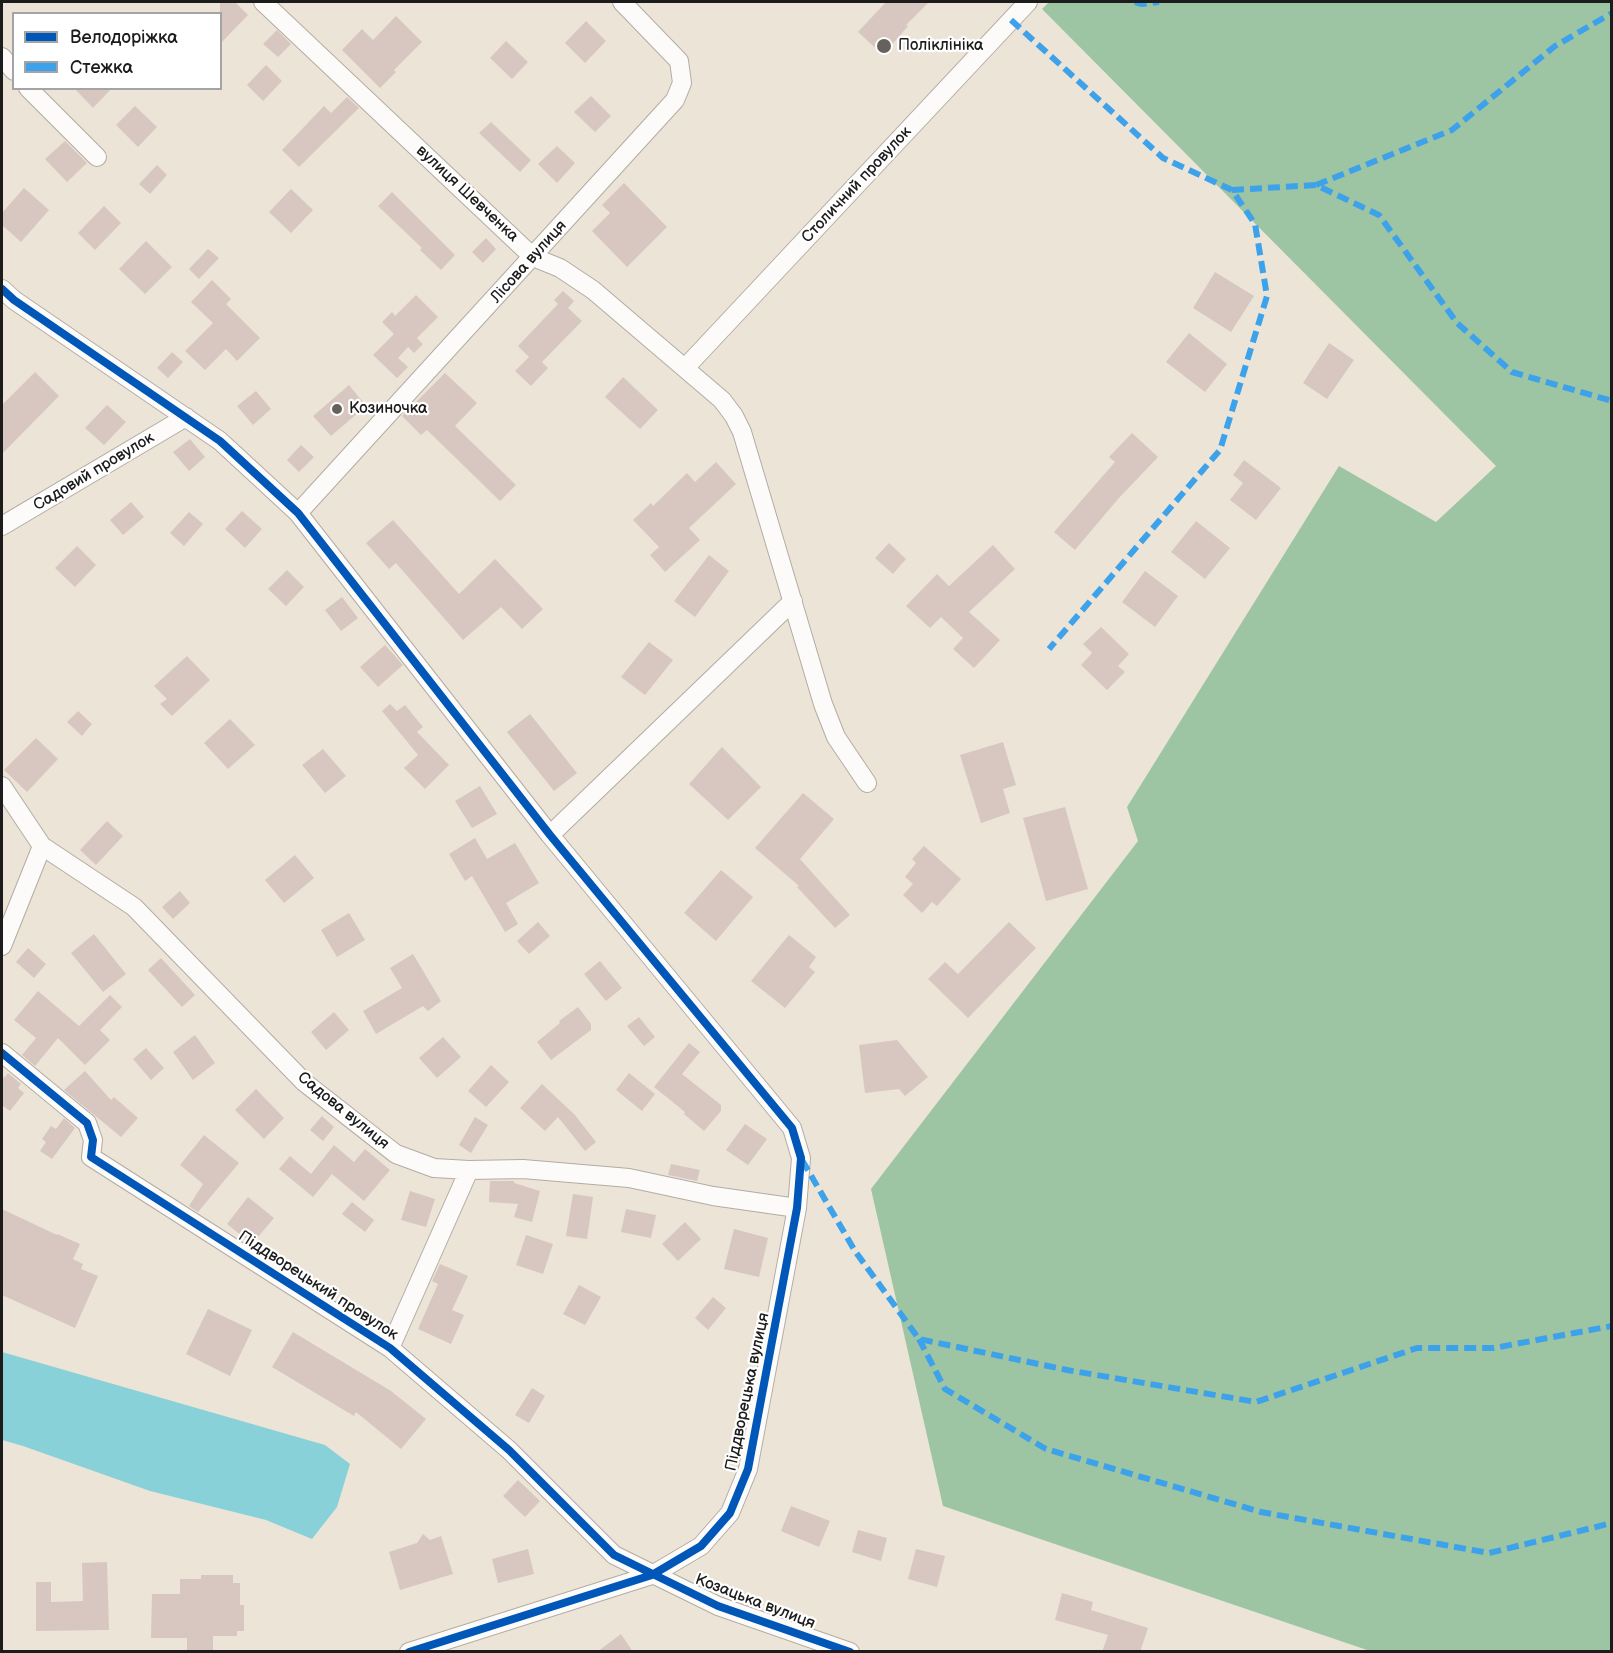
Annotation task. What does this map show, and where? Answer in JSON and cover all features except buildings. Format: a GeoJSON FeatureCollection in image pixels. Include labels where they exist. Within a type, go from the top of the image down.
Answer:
{"type":"FeatureCollection","features":[{"type":"Feature","properties":{"kind":"street","name":"вулиця Шевченка"},"geometry":{"type":"LineString","coordinates":[[263,2],[533,257],[560,268],[593,290],[722,400],[742,432],[823,704],[836,737],[867,783]]}},
{"type":"Feature","properties":{"kind":"street","name":"Лісова вулиця"},"geometry":{"type":"LineString","coordinates":[[298,513],[675,100],[682,82],[680,61],[622,2]]}},
{"type":"Feature","properties":{"kind":"street","name":"Столичний провулок"},"geometry":{"type":"LineString","coordinates":[[685,368],[1028,2]]}},
{"type":"Feature","properties":{"kind":"street"},"geometry":{"type":"LineString","coordinates":[[2,57],[12,69]]}},
{"type":"Feature","properties":{"kind":"street"},"geometry":{"type":"LineString","coordinates":[[30,90],[97,158]]}},
{"type":"Feature","properties":{"kind":"street","name":"Піддворецька вулиця"},"geometry":{"type":"LineString","coordinates":[[2,289],[14,300],[220,441],[298,513],[550,835],[792,1128],[801,1158],[797,1208],[748,1469],[730,1513],[701,1546],[652,1575],[409,1652]]}},
{"type":"Feature","properties":{"kind":"street","name":"Садовий провулок"},"geometry":{"type":"LineString","coordinates":[[2,526],[186,417]]}},
{"type":"Feature","properties":{"kind":"street"},"geometry":{"type":"LineString","coordinates":[[550,835],[793,602]]}},
{"type":"Feature","properties":{"kind":"street","name":"Садова вулиця"},"geometry":{"type":"LineString","coordinates":[[2,786],[42,846],[134,907],[304,1082],[396,1154],[434,1168],[523,1169],[629,1178],[712,1196],[797,1208]]}},
{"type":"Feature","properties":{"kind":"street"},"geometry":{"type":"LineString","coordinates":[[2,946],[42,846]]}},
{"type":"Feature","properties":{"kind":"street","name":"Піддворецький провулок"},"geometry":{"type":"LineString","coordinates":[[2,1053],[87,1123],[93,1140],[91,1157],[390,1348],[509,1450],[614,1555],[652,1575]]}},
{"type":"Feature","properties":{"kind":"street"},"geometry":{"type":"LineString","coordinates":[[390,1348],[470,1170]]}},
{"type":"Feature","properties":{"kind":"street","name":"Козацька вулиця"},"geometry":{"type":"LineString","coordinates":[[652,1575],[718,1606],[850,1652]]}},
{"type":"Feature","properties":{"kind":"green space"},"geometry":{"type":"Polygon","coordinates":[[[1049,2],[1611,2],[1611,1651],[1370,1651],[943,1506],[871,1189],[1138,841],[1127,807],[1339,466],[1436,522],[1496,466],[1042,9],[1049,2]]]}},
{"type":"Feature","properties":{"kind":"water"},"geometry":{"type":"Polygon","coordinates":[[[2,1352],[325,1445],[350,1464],[337,1507],[312,1539],[266,1520],[150,1491],[2,1440],[2,1352]]]}},
{"type":"Feature","properties":{"kind":"marked path"},"geometry":{"type":"LineString","coordinates":[[1135,2],[1142,4],[1159,2]]}},
{"type":"Feature","properties":{"kind":"marked path"},"geometry":{"type":"LineString","coordinates":[[1316,185],[1452,130],[1555,46],[1612,13]]}},
{"type":"Feature","properties":{"kind":"marked path"},"geometry":{"type":"LineString","coordinates":[[1011,20],[1163,158],[1232,190],[1255,224],[1267,296],[1220,450],[1049,649]]}},
{"type":"Feature","properties":{"kind":"marked path"},"geometry":{"type":"LineString","coordinates":[[1232,190],[1316,185],[1379,215],[1457,323],[1512,372],[1612,401]]}},
{"type":"Feature","properties":{"kind":"marked path"},"geometry":{"type":"LineString","coordinates":[[802,1160],[855,1251],[919,1339],[1067,1370],[1256,1402],[1417,1348],[1494,1348],[1612,1326]]}},
{"type":"Feature","properties":{"kind":"marked path"},"geometry":{"type":"LineString","coordinates":[[919,1339],[945,1389],[1046,1449],[1261,1512],[1489,1553],[1612,1523]]}},
{"type":"Feature","properties":{"kind":"cycle path"},"geometry":{"type":"LineString","coordinates":[[2,289],[14,300],[220,441],[298,513],[550,835],[792,1128],[801,1158],[797,1208],[748,1469],[730,1513],[701,1546],[652,1575],[409,1652]]}},
{"type":"Feature","properties":{"kind":"cycle path"},"geometry":{"type":"LineString","coordinates":[[2,1053],[87,1123],[93,1140],[91,1157],[390,1348],[509,1450],[614,1555],[718,1606],[850,1652]]}},
{"type":"Feature","properties":{"kind":"place","name":"Поліклініка"},"geometry":{"type":"Point","coordinates":[884,46]}},
{"type":"Feature","properties":{"kind":"place","name":"Козиночка"},"geometry":{"type":"Point","coordinates":[337,409]}}]}
